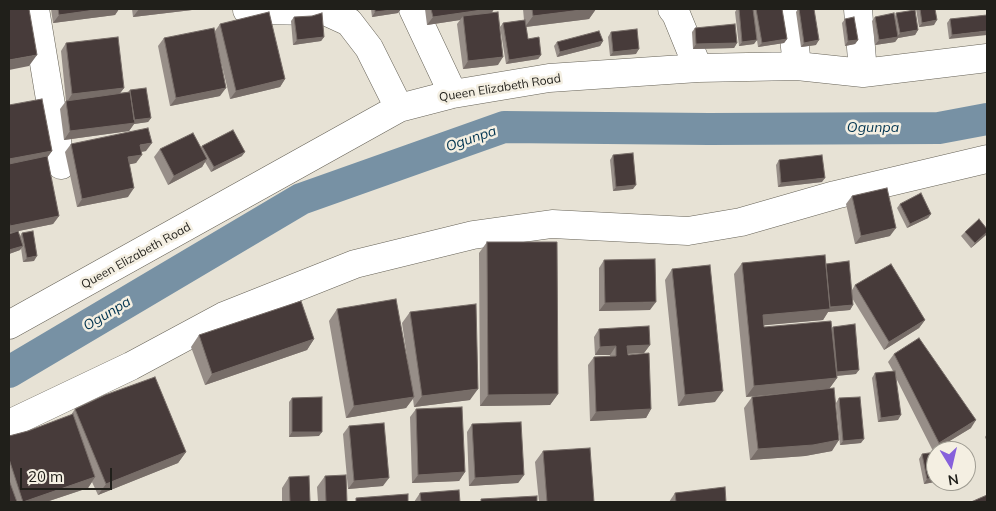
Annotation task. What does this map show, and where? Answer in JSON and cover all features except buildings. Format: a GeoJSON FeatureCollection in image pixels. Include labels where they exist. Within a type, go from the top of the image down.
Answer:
{"type":"FeatureCollection","features":[{"type":"Feature","properties":{"kind":"street"},"geometry":{"type":"LineString","coordinates":[[35,9],[61,166]]}},
{"type":"Feature","properties":{"kind":"street"},"geometry":{"type":"LineString","coordinates":[[413,9],[453,94]]}},
{"type":"Feature","properties":{"kind":"street"},"geometry":{"type":"LineString","coordinates":[[672,9],[676,14],[698,68]]}},
{"type":"Feature","properties":{"kind":"street"},"geometry":{"type":"LineString","coordinates":[[791,9],[796,66]]}},
{"type":"Feature","properties":{"kind":"street"},"geometry":{"type":"LineString","coordinates":[[858,9],[863,74]]}},
{"type":"Feature","properties":{"kind":"street"},"geometry":{"type":"LineString","coordinates":[[247,10],[325,11],[348,22],[369,48],[399,108]]}},
{"type":"Feature","properties":{"kind":"street","name":"Queen Elizabeth Road"},"geometry":{"type":"LineString","coordinates":[[9,325],[399,108],[453,94],[549,78],[698,68],[796,66],[863,74],[987,58]]}},
{"type":"Feature","properties":{"kind":"street"},"geometry":{"type":"LineString","coordinates":[[9,424],[131,366],[224,316],[354,264],[473,235],[552,224],[688,231],[741,222],[835,195],[987,159]]}},
{"type":"Feature","properties":{"kind":"waterway","name":"Ogunpa"},"geometry":{"type":"LineString","coordinates":[[9,372],[301,199],[504,127],[709,129],[939,128],[987,119]]}}]}
